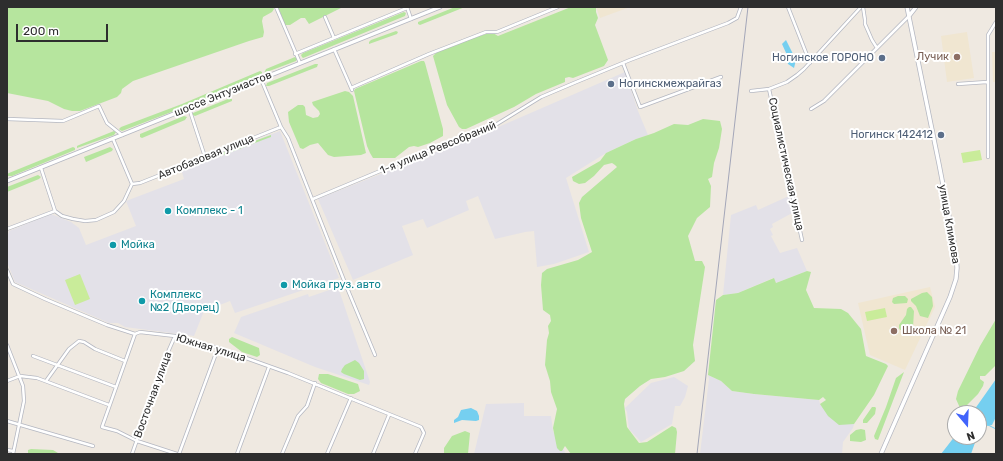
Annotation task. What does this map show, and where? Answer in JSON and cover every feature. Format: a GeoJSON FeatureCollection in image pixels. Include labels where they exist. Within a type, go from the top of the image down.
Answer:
{"type":"FeatureCollection","features":[{"type":"Feature","properties":{"kind":"main road","name":"шоссе Энтузиастов"},"geometry":{"type":"LineString","coordinates":[[7,182],[261,78],[440,7]]}},
{"type":"Feature","properties":{"kind":"main road","name":"улица Климова"},"geometry":{"type":"LineString","coordinates":[[881,454],[950,297],[956,279],[957,268],[956,253],[938,158],[907,7]]}},
{"type":"Feature","properties":{"kind":"main road"},"geometry":{"type":"LineString","coordinates":[[909,16],[916,7]]}},
{"type":"Feature","properties":{"kind":"street"},"geometry":{"type":"LineString","coordinates":[[276,7],[300,63]]}},
{"type":"Feature","properties":{"kind":"street"},"geometry":{"type":"LineString","coordinates":[[295,54],[407,7],[411,19]]}},
{"type":"Feature","properties":{"kind":"street"},"geometry":{"type":"LineString","coordinates":[[334,49],[351,89],[429,54],[486,32],[497,32],[558,7]]}},
{"type":"Feature","properties":{"kind":"street","name":"1-я улица Ревсобраний"},"geometry":{"type":"LineString","coordinates":[[313,198],[452,141],[498,124],[541,97],[623,63],[728,23],[736,18],[741,7]]}},
{"type":"Feature","properties":{"kind":"street"},"geometry":{"type":"LineString","coordinates":[[788,7],[810,63]]}},
{"type":"Feature","properties":{"kind":"street"},"geometry":{"type":"LineString","coordinates":[[751,91],[769,89],[787,82],[810,63],[862,7]]}},
{"type":"Feature","properties":{"kind":"street"},"geometry":{"type":"LineString","coordinates":[[862,7],[865,24],[877,48]]}},
{"type":"Feature","properties":{"kind":"street"},"geometry":{"type":"LineString","coordinates":[[811,109],[824,101],[909,16]]}},
{"type":"Feature","properties":{"kind":"street"},"geometry":{"type":"LineString","coordinates":[[325,17],[334,38]]}},
{"type":"Feature","properties":{"kind":"street"},"geometry":{"type":"LineString","coordinates":[[988,157],[988,34],[996,22]]}},
{"type":"Feature","properties":{"kind":"street"},"geometry":{"type":"LineString","coordinates":[[623,63],[640,107],[721,77]]}},
{"type":"Feature","properties":{"kind":"street"},"geometry":{"type":"LineString","coordinates":[[261,78],[313,198],[375,355]]}},
{"type":"Feature","properties":{"kind":"street"},"geometry":{"type":"LineString","coordinates":[[958,84],[987,82]]}},
{"type":"Feature","properties":{"kind":"street","name":"Социалистическая улица"},"geometry":{"type":"LineString","coordinates":[[769,89],[802,240]]}},
{"type":"Feature","properties":{"kind":"street"},"geometry":{"type":"LineString","coordinates":[[7,119],[63,121],[99,106],[106,123],[122,135]]}},
{"type":"Feature","properties":{"kind":"street"},"geometry":{"type":"LineString","coordinates":[[189,108],[205,157]]}},
{"type":"Feature","properties":{"kind":"street","name":"Автобазовая улица"},"geometry":{"type":"LineString","coordinates":[[132,184],[140,183],[281,127]]}},
{"type":"Feature","properties":{"kind":"street"},"geometry":{"type":"LineString","coordinates":[[41,168],[55,211],[62,216],[73,219],[85,221],[96,220],[114,212],[124,201],[132,184],[113,139]]}},
{"type":"Feature","properties":{"kind":"street"},"geometry":{"type":"LineString","coordinates":[[7,229],[55,211]]}},
{"type":"Feature","properties":{"kind":"street","name":"Южная улица"},"geometry":{"type":"LineString","coordinates":[[7,270],[13,284],[107,325],[135,334],[140,332],[175,336],[218,348],[269,367],[288,372],[422,428],[424,433],[415,454]]}},
{"type":"Feature","properties":{"kind":"street"},"geometry":{"type":"LineString","coordinates":[[135,334],[102,427],[117,431],[136,441],[178,454],[218,348]]}},
{"type":"Feature","properties":{"kind":"street","name":"Восточная улица"},"geometry":{"type":"LineString","coordinates":[[132,454],[175,336]]}},
{"type":"Feature","properties":{"kind":"street"},"geometry":{"type":"LineString","coordinates":[[46,381],[69,349],[79,341],[125,361]]}},
{"type":"Feature","properties":{"kind":"street"},"geometry":{"type":"LineString","coordinates":[[7,345],[24,386],[24,401],[13,453],[7,450]]}},
{"type":"Feature","properties":{"kind":"street"},"geometry":{"type":"LineString","coordinates":[[33,356],[116,387]]}},
{"type":"Feature","properties":{"kind":"street"},"geometry":{"type":"LineString","coordinates":[[238,454],[269,367]]}},
{"type":"Feature","properties":{"kind":"street"},"geometry":{"type":"LineString","coordinates":[[7,381],[20,376],[46,381],[109,405]]}},
{"type":"Feature","properties":{"kind":"street"},"geometry":{"type":"LineString","coordinates":[[282,454],[298,416],[307,406],[315,384]]}},
{"type":"Feature","properties":{"kind":"street"},"geometry":{"type":"LineString","coordinates":[[327,454],[351,398]]}},
{"type":"Feature","properties":{"kind":"street"},"geometry":{"type":"LineString","coordinates":[[373,454],[389,415]]}},
{"type":"Feature","properties":{"kind":"street"},"geometry":{"type":"LineString","coordinates":[[7,421],[93,446]]}},
{"type":"Feature","properties":{"kind":"shaded area"},"geometry":{"type":"Polygon","coordinates":[[[596,7],[630,7],[600,18],[596,7]]]}},
{"type":"Feature","properties":{"kind":"shaded area","name":"Лучик"},"geometry":{"type":"Polygon","coordinates":[[[967,32],[974,78],[947,82],[941,36],[967,32]]]}},
{"type":"Feature","properties":{"kind":"shaded area"},"geometry":{"type":"Polygon","coordinates":[[[992,52],[996,52],[996,82],[993,82],[992,52]]]}},
{"type":"Feature","properties":{"kind":"shaded area"},"geometry":{"type":"Polygon","coordinates":[[[625,72],[648,135],[606,153],[566,178],[589,252],[554,264],[537,267],[534,231],[495,239],[478,196],[466,201],[469,210],[427,228],[423,219],[402,226],[413,255],[353,280],[318,199],[496,128],[625,72]]]}},
{"type":"Feature","properties":{"kind":"shaded area"},"geometry":{"type":"Polygon","coordinates":[[[280,131],[339,278],[235,313],[230,301],[204,311],[194,336],[125,327],[118,323],[109,323],[15,282],[7,262],[7,239],[9,231],[51,214],[71,222],[79,228],[86,245],[136,226],[126,201],[184,179],[181,169],[280,131]]]}},
{"type":"Feature","properties":{"kind":"shaded area"},"geometry":{"type":"Polygon","coordinates":[[[789,196],[794,212],[772,224],[773,227],[770,229],[773,235],[771,236],[780,253],[797,248],[807,271],[776,283],[773,278],[738,293],[723,295],[731,215],[756,205],[758,210],[789,196]]]}},
{"type":"Feature","properties":{"kind":"shaded area"},"geometry":{"type":"Polygon","coordinates":[[[338,287],[370,382],[369,385],[315,367],[234,333],[241,317],[308,294],[309,297],[338,287]]]}},
{"type":"Feature","properties":{"kind":"shaded area","name":"Школа № 21"},"geometry":{"type":"Polygon","coordinates":[[[930,287],[935,307],[905,370],[870,355],[858,303],[930,287]]]}},
{"type":"Feature","properties":{"kind":"shaded area"},"geometry":{"type":"Polygon","coordinates":[[[708,375],[721,381],[732,391],[819,400],[820,404],[849,423],[854,424],[853,428],[843,442],[842,454],[700,454],[709,379],[708,375]]]}},
{"type":"Feature","properties":{"kind":"shaded area"},"geometry":{"type":"Polygon","coordinates":[[[674,377],[688,386],[685,397],[680,406],[675,406],[672,424],[641,442],[629,429],[627,412],[625,408],[651,383],[674,377]]]}},
{"type":"Feature","properties":{"kind":"shaded area"},"geometry":{"type":"Polygon","coordinates":[[[524,403],[524,416],[551,416],[553,431],[566,454],[474,454],[486,404],[524,403]]]}},
{"type":"Feature","properties":{"kind":"green space"},"geometry":{"type":"Polygon","coordinates":[[[7,7],[273,7],[274,9],[272,12],[263,17],[263,37],[133,81],[122,89],[121,93],[117,97],[80,111],[72,111],[64,109],[48,101],[7,93],[7,7]]]}},
{"type":"Feature","properties":{"kind":"green space"},"geometry":{"type":"Polygon","coordinates":[[[278,7],[343,7],[309,24],[305,18],[301,18],[290,25],[285,25],[278,7]]]}},
{"type":"Feature","properties":{"kind":"green space"},"geometry":{"type":"Polygon","coordinates":[[[455,7],[465,7],[420,25],[418,24],[418,22],[455,7]]]}},
{"type":"Feature","properties":{"kind":"green space"},"geometry":{"type":"Polygon","coordinates":[[[571,7],[596,7],[598,18],[595,25],[608,60],[604,66],[573,78],[565,78],[565,82],[536,94],[514,107],[466,129],[459,127],[447,105],[433,56],[437,52],[464,41],[489,33],[493,33],[498,36],[571,7]]]}},
{"type":"Feature","properties":{"kind":"green space"},"geometry":{"type":"Polygon","coordinates":[[[404,12],[406,13],[405,16],[303,58],[301,55],[303,53],[404,12]]]}},
{"type":"Feature","properties":{"kind":"green space"},"geometry":{"type":"Polygon","coordinates":[[[396,31],[398,32],[397,34],[369,44],[371,40],[396,31]]]}},
{"type":"Feature","properties":{"kind":"green space"},"geometry":{"type":"Polygon","coordinates":[[[295,57],[297,59],[296,61],[264,73],[266,69],[295,57]]]}},
{"type":"Feature","properties":{"kind":"green space"},"geometry":{"type":"Polygon","coordinates":[[[424,61],[425,63],[443,129],[443,136],[418,147],[409,147],[395,158],[373,158],[367,146],[354,91],[355,89],[424,61]]]}},
{"type":"Feature","properties":{"kind":"green space"},"geometry":{"type":"Polygon","coordinates":[[[318,64],[317,67],[266,86],[267,83],[318,64]]]}},
{"type":"Feature","properties":{"kind":"green space"},"geometry":{"type":"Polygon","coordinates":[[[260,71],[262,72],[262,75],[187,106],[122,131],[119,129],[121,127],[182,104],[260,71]]]}},
{"type":"Feature","properties":{"kind":"green space"},"geometry":{"type":"Polygon","coordinates":[[[345,91],[349,92],[353,96],[366,153],[361,155],[334,157],[328,155],[318,143],[303,149],[300,148],[289,122],[288,112],[298,105],[303,105],[305,107],[306,115],[313,118],[318,117],[320,114],[319,111],[312,102],[345,91]]]}},
{"type":"Feature","properties":{"kind":"green space"},"geometry":{"type":"Polygon","coordinates":[[[228,99],[232,99],[232,101],[195,116],[193,115],[193,113],[228,99]]]}},
{"type":"Feature","properties":{"kind":"green space"},"geometry":{"type":"Polygon","coordinates":[[[184,116],[187,117],[185,120],[142,138],[140,137],[140,134],[184,116]]]}},
{"type":"Feature","properties":{"kind":"green space"},"geometry":{"type":"Polygon","coordinates":[[[703,119],[720,121],[722,129],[712,177],[708,179],[711,186],[710,207],[697,218],[688,236],[695,261],[702,261],[705,267],[693,345],[695,361],[684,371],[665,377],[651,379],[625,399],[624,404],[627,427],[639,443],[647,442],[672,426],[676,428],[675,454],[571,454],[565,446],[562,451],[560,451],[557,448],[553,428],[557,409],[551,392],[550,381],[545,365],[549,333],[548,326],[551,321],[550,315],[543,310],[541,285],[542,273],[547,269],[578,260],[592,252],[581,218],[579,203],[582,197],[617,167],[612,163],[604,165],[585,183],[579,184],[573,181],[572,177],[600,161],[606,153],[636,139],[674,124],[688,125],[703,119]]]}},
{"type":"Feature","properties":{"kind":"green space"},"geometry":{"type":"Polygon","coordinates":[[[114,131],[116,132],[114,135],[77,148],[79,145],[114,131]]]}},
{"type":"Feature","properties":{"kind":"green space"},"geometry":{"type":"Polygon","coordinates":[[[271,135],[271,137],[211,159],[211,157],[271,135]]]}},
{"type":"Feature","properties":{"kind":"green space"},"geometry":{"type":"Polygon","coordinates":[[[73,147],[75,150],[12,176],[7,176],[9,173],[73,147]]]}},
{"type":"Feature","properties":{"kind":"green space"},"geometry":{"type":"Polygon","coordinates":[[[110,147],[113,149],[112,151],[86,162],[84,157],[110,147]]]}},
{"type":"Feature","properties":{"kind":"green space"},"geometry":{"type":"Polygon","coordinates":[[[980,150],[982,160],[963,163],[961,153],[980,150]]]}},
{"type":"Feature","properties":{"kind":"green space"},"geometry":{"type":"Polygon","coordinates":[[[38,175],[41,177],[39,179],[7,192],[7,187],[38,175]]]}},
{"type":"Feature","properties":{"kind":"green space"},"geometry":{"type":"Polygon","coordinates":[[[807,271],[811,272],[806,290],[814,308],[841,309],[848,313],[861,329],[866,356],[888,366],[874,395],[854,424],[839,425],[828,416],[820,404],[826,400],[823,397],[819,400],[732,391],[721,381],[708,375],[716,300],[723,295],[738,293],[774,278],[776,283],[807,271]]]}},
{"type":"Feature","properties":{"kind":"green space"},"geometry":{"type":"Polygon","coordinates":[[[80,274],[90,299],[75,305],[65,280],[80,274]]]}},
{"type":"Feature","properties":{"kind":"green space"},"geometry":{"type":"Polygon","coordinates":[[[927,292],[932,297],[933,306],[928,318],[920,316],[916,306],[911,301],[911,299],[927,292]]]}},
{"type":"Feature","properties":{"kind":"green space"},"geometry":{"type":"Polygon","coordinates":[[[905,296],[908,299],[907,303],[894,304],[892,302],[893,298],[905,296]]]}},
{"type":"Feature","properties":{"kind":"green space"},"geometry":{"type":"Polygon","coordinates":[[[909,307],[911,307],[914,311],[913,327],[900,330],[899,325],[906,315],[909,307]]]}},
{"type":"Feature","properties":{"kind":"green space"},"geometry":{"type":"Polygon","coordinates":[[[885,308],[887,317],[867,321],[865,312],[885,308]]]}},
{"type":"Feature","properties":{"kind":"green space"},"geometry":{"type":"Polygon","coordinates":[[[996,319],[996,365],[985,376],[980,376],[980,379],[984,382],[978,394],[967,405],[959,405],[956,399],[958,391],[980,346],[996,319]]]}},
{"type":"Feature","properties":{"kind":"green space"},"geometry":{"type":"Polygon","coordinates":[[[232,337],[259,348],[260,355],[257,357],[242,352],[229,342],[229,339],[232,337]]]}},
{"type":"Feature","properties":{"kind":"green space"},"geometry":{"type":"Polygon","coordinates":[[[355,360],[364,371],[364,379],[360,380],[341,372],[345,365],[355,360]]]}},
{"type":"Feature","properties":{"kind":"green space"},"geometry":{"type":"Polygon","coordinates":[[[904,372],[878,440],[875,439],[874,436],[896,378],[904,372]]]}},
{"type":"Feature","properties":{"kind":"green space"},"geometry":{"type":"Polygon","coordinates":[[[319,374],[328,374],[358,384],[360,391],[354,394],[348,394],[321,383],[318,379],[319,374]]]}},
{"type":"Feature","properties":{"kind":"green space"},"geometry":{"type":"Polygon","coordinates":[[[872,407],[876,408],[875,414],[867,423],[863,423],[863,420],[872,407]]]}},
{"type":"Feature","properties":{"kind":"green space"},"geometry":{"type":"Polygon","coordinates":[[[856,430],[865,430],[866,440],[861,442],[850,441],[850,435],[856,430]]]}},
{"type":"Feature","properties":{"kind":"green space"},"geometry":{"type":"Polygon","coordinates":[[[465,431],[470,433],[468,454],[444,454],[444,448],[452,436],[465,431]]]}},
{"type":"Feature","properties":{"kind":"green space"},"geometry":{"type":"Polygon","coordinates":[[[28,450],[53,450],[58,454],[30,454],[28,453],[28,450]]]}},
{"type":"Feature","properties":{"kind":"water"},"geometry":{"type":"Polygon","coordinates":[[[786,40],[796,60],[794,68],[788,64],[787,55],[782,44],[786,40]]]}},
{"type":"Feature","properties":{"kind":"water"},"geometry":{"type":"Polygon","coordinates":[[[996,379],[996,417],[992,425],[987,426],[987,405],[978,405],[996,379]]]}},
{"type":"Feature","properties":{"kind":"water"},"geometry":{"type":"Polygon","coordinates":[[[471,408],[477,411],[479,420],[462,420],[454,423],[454,420],[458,417],[461,410],[471,408]]]}},
{"type":"Feature","properties":{"kind":"water"},"geometry":{"type":"Polygon","coordinates":[[[948,445],[974,445],[971,454],[941,454],[948,445]]]}},
{"type":"Feature","properties":{"kind":"waterway"},"geometry":{"type":"LineString","coordinates":[[988,425],[996,429]]}},
{"type":"Feature","properties":{"kind":"railway"},"geometry":{"type":"LineString","coordinates":[[697,454],[748,7]]}},
{"type":"Feature","properties":{"kind":"place","name":"Лучик"},"geometry":{"type":"Point","coordinates":[957,57]}},
{"type":"Feature","properties":{"kind":"place","name":"Ногинское ГОРОНО"},"geometry":{"type":"Point","coordinates":[882,58]}},
{"type":"Feature","properties":{"kind":"place","name":"Ногинскмежрайгаз"},"geometry":{"type":"Point","coordinates":[611,84]}},
{"type":"Feature","properties":{"kind":"place","name":"Ногинск 142412"},"geometry":{"type":"Point","coordinates":[941,135]}},
{"type":"Feature","properties":{"kind":"place","name":"Комплекс - 1"},"geometry":{"type":"Point","coordinates":[168,211]}},
{"type":"Feature","properties":{"kind":"place","name":"Мойка"},"geometry":{"type":"Point","coordinates":[113,245]}},
{"type":"Feature","properties":{"kind":"place","name":"Мойка груз. авто"},"geometry":{"type":"Point","coordinates":[284,285]}},
{"type":"Feature","properties":{"kind":"place","name":"Комплекс №2 (Дворец)"},"geometry":{"type":"Point","coordinates":[142,301]}},
{"type":"Feature","properties":{"kind":"place","name":"Школа № 21"},"geometry":{"type":"Point","coordinates":[894,331]}}]}
